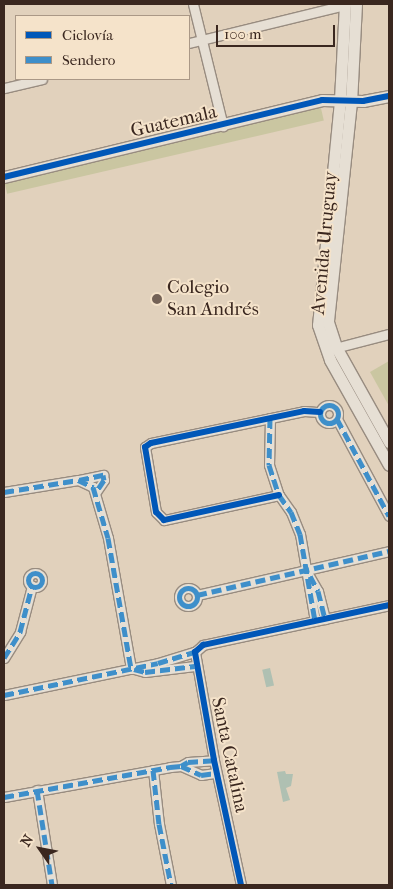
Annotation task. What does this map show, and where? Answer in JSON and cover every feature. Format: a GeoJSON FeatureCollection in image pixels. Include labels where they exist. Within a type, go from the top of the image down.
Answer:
{"type":"FeatureCollection","features":[{"type":"Feature","properties":{"kind":"main road","name":"Avenida Uruguay"},"geometry":{"type":"LineString","coordinates":[[348,4],[345,101],[318,313],[319,334],[331,349],[389,442]]}},
{"type":"Feature","properties":{"kind":"main road","name":"Guatemala"},"geometry":{"type":"LineString","coordinates":[[4,177],[222,126],[322,100],[345,101],[389,96]]}},
{"type":"Feature","properties":{"kind":"main road","name":"Avenida Uruguay"},"geometry":{"type":"LineString","coordinates":[[331,349],[389,465]]}},
{"type":"Feature","properties":{"kind":"street"},"geometry":{"type":"LineString","coordinates":[[193,4],[222,126]]}},
{"type":"Feature","properties":{"kind":"street"},"geometry":{"type":"LineString","coordinates":[[190,43],[348,4]]}},
{"type":"Feature","properties":{"kind":"street"},"geometry":{"type":"LineString","coordinates":[[4,88],[38,80]]}},
{"type":"Feature","properties":{"kind":"street"},"geometry":{"type":"LineString","coordinates":[[331,349],[389,334]]}},
{"type":"Feature","properties":{"kind":"street"},"geometry":{"type":"LineString","coordinates":[[320,412],[323,407],[331,405],[338,410],[337,418],[389,516]]}},
{"type":"Feature","properties":{"kind":"street"},"geometry":{"type":"LineString","coordinates":[[279,494],[164,520],[156,512],[144,454],[145,447],[151,443],[304,411],[320,412]]}},
{"type":"Feature","properties":{"kind":"street"},"geometry":{"type":"LineString","coordinates":[[320,412],[326,422],[337,418]]}},
{"type":"Feature","properties":{"kind":"street"},"geometry":{"type":"LineString","coordinates":[[270,418],[268,456],[279,494],[296,521],[315,621]]}},
{"type":"Feature","properties":{"kind":"street"},"geometry":{"type":"LineString","coordinates":[[4,492],[102,475],[104,480],[96,492]]}},
{"type":"Feature","properties":{"kind":"street"},"geometry":{"type":"LineString","coordinates":[[78,480],[90,483],[96,492],[108,538],[131,669]]}},
{"type":"Feature","properties":{"kind":"street"},"geometry":{"type":"LineString","coordinates":[[197,595],[389,552]]}},
{"type":"Feature","properties":{"kind":"street"},"geometry":{"type":"LineString","coordinates":[[307,571],[318,591],[325,619]]}},
{"type":"Feature","properties":{"kind":"street"},"geometry":{"type":"LineString","coordinates":[[4,658],[20,632],[32,586]]}},
{"type":"Feature","properties":{"kind":"street"},"geometry":{"type":"LineString","coordinates":[[4,694],[131,669],[195,652],[203,645],[389,605]]}},
{"type":"Feature","properties":{"kind":"street","name":"Santa Catalina"},"geometry":{"type":"LineString","coordinates":[[195,652],[195,666],[216,773],[242,885]]}},
{"type":"Feature","properties":{"kind":"street"},"geometry":{"type":"LineString","coordinates":[[131,669],[146,672],[195,666]]}},
{"type":"Feature","properties":{"kind":"street"},"geometry":{"type":"LineString","coordinates":[[4,797],[180,766],[188,762],[214,760]]}},
{"type":"Feature","properties":{"kind":"street"},"geometry":{"type":"LineString","coordinates":[[180,766],[201,775],[216,773]]}},
{"type":"Feature","properties":{"kind":"street"},"geometry":{"type":"LineString","coordinates":[[153,770],[158,824],[171,885]]}},
{"type":"Feature","properties":{"kind":"street"},"geometry":{"type":"LineString","coordinates":[[37,790],[52,885]]}},
{"type":"Feature","properties":{"kind":"shaded area"},"geometry":{"type":"Polygon","coordinates":[[[320,104],[324,121],[7,194],[4,177],[320,104]]]}},
{"type":"Feature","properties":{"kind":"shaded area"},"geometry":{"type":"Polygon","coordinates":[[[389,361],[389,406],[370,372],[389,361]]]}},
{"type":"Feature","properties":{"kind":"shaded area"},"geometry":{"type":"Polygon","coordinates":[[[270,668],[274,686],[266,687],[262,670],[270,668]]]}},
{"type":"Feature","properties":{"kind":"shaded area"},"geometry":{"type":"Polygon","coordinates":[[[285,771],[286,774],[293,774],[291,786],[286,788],[290,800],[283,802],[277,772],[285,771]]]}},
{"type":"Feature","properties":{"kind":"marked path"},"geometry":{"type":"LineString","coordinates":[[329,405],[335,408],[338,414],[335,420],[329,423],[323,420],[320,414],[323,408],[329,405]]}},
{"type":"Feature","properties":{"kind":"marked path"},"geometry":{"type":"LineString","coordinates":[[270,418],[269,465],[279,495],[291,512],[300,534],[315,621]]}},
{"type":"Feature","properties":{"kind":"marked path"},"geometry":{"type":"LineString","coordinates":[[337,419],[389,516]]}},
{"type":"Feature","properties":{"kind":"marked path"},"geometry":{"type":"LineString","coordinates":[[79,480],[103,475],[104,480],[96,492]]}},
{"type":"Feature","properties":{"kind":"marked path"},"geometry":{"type":"LineString","coordinates":[[4,492],[78,480],[93,487],[108,538],[131,669]]}},
{"type":"Feature","properties":{"kind":"marked path"},"geometry":{"type":"LineString","coordinates":[[197,595],[389,551]]}},
{"type":"Feature","properties":{"kind":"marked path"},"geometry":{"type":"LineString","coordinates":[[32,573],[38,573],[42,580],[38,587],[32,587],[28,583],[28,577],[32,573]]}},
{"type":"Feature","properties":{"kind":"marked path"},"geometry":{"type":"LineString","coordinates":[[310,576],[318,591],[325,619]]}},
{"type":"Feature","properties":{"kind":"marked path"},"geometry":{"type":"LineString","coordinates":[[4,658],[20,632],[32,586]]}},
{"type":"Feature","properties":{"kind":"marked path"},"geometry":{"type":"LineString","coordinates":[[188,588],[194,591],[197,597],[194,603],[188,606],[182,603],[179,597],[182,591],[188,588]]}},
{"type":"Feature","properties":{"kind":"marked path"},"geometry":{"type":"LineString","coordinates":[[4,695],[158,663],[195,652]]}},
{"type":"Feature","properties":{"kind":"marked path"},"geometry":{"type":"LineString","coordinates":[[134,669],[145,672],[195,666]]}},
{"type":"Feature","properties":{"kind":"marked path"},"geometry":{"type":"LineString","coordinates":[[181,766],[188,762],[214,760]]}},
{"type":"Feature","properties":{"kind":"marked path"},"geometry":{"type":"LineString","coordinates":[[4,797],[170,767],[181,766],[201,775],[216,773]]}},
{"type":"Feature","properties":{"kind":"marked path"},"geometry":{"type":"LineString","coordinates":[[153,770],[159,824],[171,885]]}},
{"type":"Feature","properties":{"kind":"marked path"},"geometry":{"type":"LineString","coordinates":[[37,790],[52,885]]}},
{"type":"Feature","properties":{"kind":"cycle path"},"geometry":{"type":"LineString","coordinates":[[4,177],[322,100],[363,101],[389,96]]}},
{"type":"Feature","properties":{"kind":"cycle path"},"geometry":{"type":"LineString","coordinates":[[279,495],[164,520],[156,512],[145,447],[151,443],[304,411],[320,412]]}},
{"type":"Feature","properties":{"kind":"cycle path"},"geometry":{"type":"LineString","coordinates":[[241,885],[214,760],[195,652],[203,645],[389,605]]}},
{"type":"Feature","properties":{"kind":"place","name":"Colegio San Andrés"},"geometry":{"type":"Point","coordinates":[157,299]}}]}
